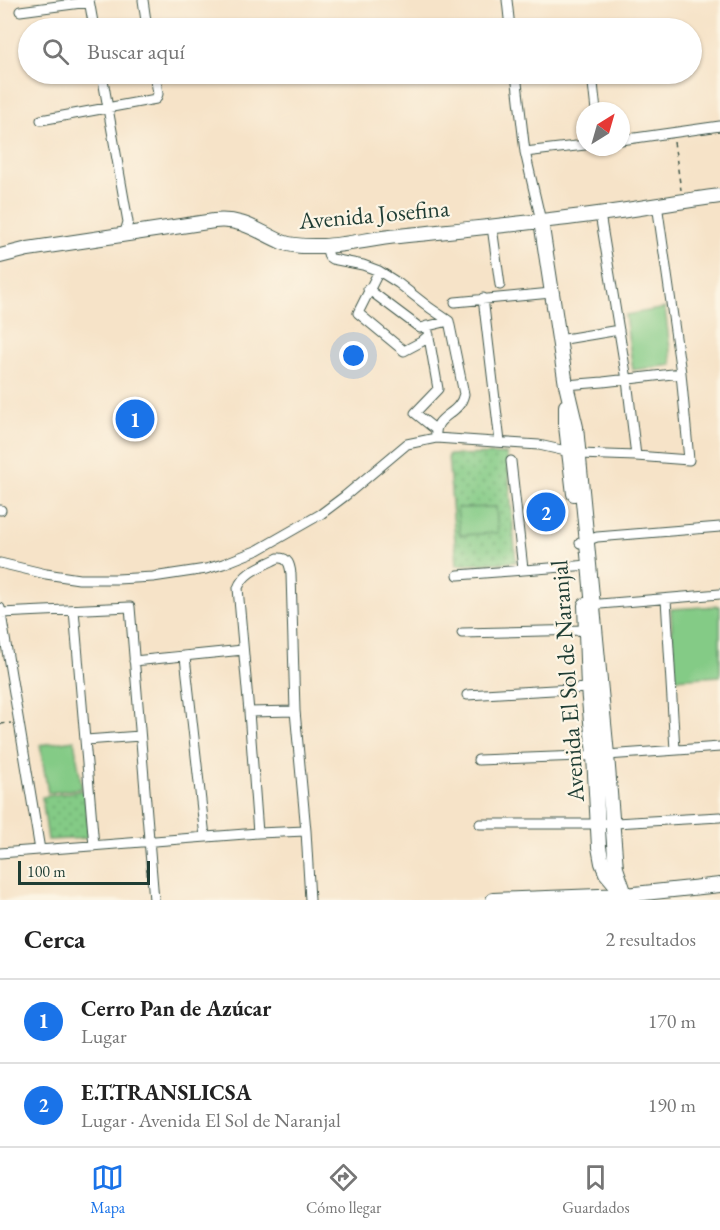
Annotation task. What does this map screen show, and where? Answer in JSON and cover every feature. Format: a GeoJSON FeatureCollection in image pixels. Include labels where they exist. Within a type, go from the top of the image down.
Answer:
{"type":"FeatureCollection","features":[{"type":"Feature","properties":{"kind":"street"},"geometry":{"type":"LineString","coordinates":[[143,0],[146,18]]}},
{"type":"Feature","properties":{"kind":"street"},"geometry":{"type":"LineString","coordinates":[[507,0],[509,18]]}},
{"type":"Feature","properties":{"kind":"street"},"geometry":{"type":"LineString","coordinates":[[20,11],[89,1],[92,18]]}},
{"type":"Feature","properties":{"kind":"street"},"geometry":{"type":"LineString","coordinates":[[104,84],[128,222],[124,235]]}},
{"type":"Feature","properties":{"kind":"street"},"geometry":{"type":"LineString","coordinates":[[41,120],[156,99],[158,94],[156,84]]}},
{"type":"Feature","properties":{"kind":"street","name":"Avenida El Sol de Naranjal"},"geometry":{"type":"LineString","coordinates":[[517,84],[525,152],[542,221],[566,385],[576,427],[574,454],[586,565],[605,823],[626,897]]}},
{"type":"Feature","properties":{"kind":"street"},"geometry":{"type":"LineString","coordinates":[[593,84],[595,102]]}},
{"type":"Feature","properties":{"kind":"street"},"geometry":{"type":"LineString","coordinates":[[630,139],[720,126]]}},
{"type":"Feature","properties":{"kind":"street"},"geometry":{"type":"LineString","coordinates":[[525,152],[576,146]]}},
{"type":"Feature","properties":{"kind":"street","name":"Avenida Josefina"},"geometry":{"type":"LineString","coordinates":[[0,256],[28,249],[221,220],[250,226],[284,242],[326,246],[392,236],[600,214],[720,196]]}},
{"type":"Feature","properties":{"kind":"street"},"geometry":{"type":"LineString","coordinates":[[0,563],[79,579],[153,577],[224,564],[258,550],[321,514],[408,444],[435,434],[539,445],[574,454],[689,460],[681,373],[657,204]]}},
{"type":"Feature","properties":{"kind":"street"},"geometry":{"type":"LineString","coordinates":[[600,214],[627,380],[636,456]]}},
{"type":"Feature","properties":{"kind":"street"},"geometry":{"type":"LineString","coordinates":[[492,227],[500,285]]}},
{"type":"Feature","properties":{"kind":"street"},"geometry":{"type":"LineString","coordinates":[[326,246],[328,257],[378,271],[449,321],[464,394],[459,406],[437,424],[435,434]]}},
{"type":"Feature","properties":{"kind":"street"},"geometry":{"type":"LineString","coordinates":[[378,271],[358,313],[404,351],[422,342],[428,331],[449,321]]}},
{"type":"Feature","properties":{"kind":"street"},"geometry":{"type":"LineString","coordinates":[[368,289],[420,328],[428,331]]}},
{"type":"Feature","properties":{"kind":"street"},"geometry":{"type":"LineString","coordinates":[[455,302],[551,293]]}},
{"type":"Feature","properties":{"kind":"street"},"geometry":{"type":"LineString","coordinates":[[483,298],[500,442]]}},
{"type":"Feature","properties":{"kind":"street"},"geometry":{"type":"LineString","coordinates":[[559,340],[619,330]]}},
{"type":"Feature","properties":{"kind":"street"},"geometry":{"type":"LineString","coordinates":[[428,331],[438,389],[415,413],[435,434]]}},
{"type":"Feature","properties":{"kind":"street"},"geometry":{"type":"LineString","coordinates":[[566,385],[681,373]]}},
{"type":"Feature","properties":{"kind":"street"},"geometry":{"type":"LineString","coordinates":[[511,461],[523,569]]}},
{"type":"Feature","properties":{"kind":"street"},"geometry":{"type":"LineString","coordinates":[[584,542],[597,537],[720,527]]}},
{"type":"Feature","properties":{"kind":"street"},"geometry":{"type":"LineString","coordinates":[[258,833],[238,588],[246,575],[282,558],[290,566],[291,573],[295,711],[310,900]]}},
{"type":"Feature","properties":{"kind":"street"},"geometry":{"type":"LineString","coordinates":[[458,575],[586,565]]}},
{"type":"Feature","properties":{"kind":"street"},"geometry":{"type":"LineString","coordinates":[[589,605],[720,594]]}},
{"type":"Feature","properties":{"kind":"street"},"geometry":{"type":"LineString","coordinates":[[666,599],[675,750]]}},
{"type":"Feature","properties":{"kind":"street","name":"Avenida El Sol de Naranjal"},"geometry":{"type":"LineString","coordinates":[[589,605],[586,630],[588,688],[601,755]]}},
{"type":"Feature","properties":{"kind":"street"},"geometry":{"type":"LineString","coordinates":[[40,850],[0,610],[74,610],[129,606],[154,900]]}},
{"type":"Feature","properties":{"kind":"street"},"geometry":{"type":"LineString","coordinates":[[74,610],[94,846]]}},
{"type":"Feature","properties":{"kind":"street"},"geometry":{"type":"LineString","coordinates":[[462,633],[586,630]]}},
{"type":"Feature","properties":{"kind":"street"},"geometry":{"type":"LineString","coordinates":[[134,661],[243,650]]}},
{"type":"Feature","properties":{"kind":"street"},"geometry":{"type":"LineString","coordinates":[[185,657],[205,837]]}},
{"type":"Feature","properties":{"kind":"street"},"geometry":{"type":"LineString","coordinates":[[467,695],[588,688]]}},
{"type":"Feature","properties":{"kind":"street"},"geometry":{"type":"LineString","coordinates":[[249,712],[295,711]]}},
{"type":"Feature","properties":{"kind":"street"},"geometry":{"type":"LineString","coordinates":[[86,740],[140,736]]}},
{"type":"Feature","properties":{"kind":"street"},"geometry":{"type":"LineString","coordinates":[[478,760],[720,747]]}},
{"type":"Feature","properties":{"kind":"street"},"geometry":{"type":"LineString","coordinates":[[480,824],[605,823],[720,817]]}},
{"type":"Feature","properties":{"kind":"street"},"geometry":{"type":"LineString","coordinates":[[0,853],[306,831]]}},
{"type":"Feature","properties":{"kind":"street"},"geometry":{"type":"LineString","coordinates":[[493,900],[626,897],[720,885]]}},
{"type":"Feature","properties":{"kind":"path"},"geometry":{"type":"LineString","coordinates":[[673,132],[683,200]]}},
{"type":"Feature","properties":{"kind":"green space"},"geometry":{"type":"Polygon","coordinates":[[[665,308],[672,365],[633,370],[625,315],[665,308]]]}},
{"type":"Feature","properties":{"kind":"green space"},"geometry":{"type":"Polygon","coordinates":[[[507,454],[516,562],[457,565],[448,455],[507,454]]]}},
{"type":"Feature","properties":{"kind":"green space"},"geometry":{"type":"Polygon","coordinates":[[[496,507],[498,533],[460,535],[457,508],[496,507]]]}},
{"type":"Feature","properties":{"kind":"green space"},"geometry":{"type":"Polygon","coordinates":[[[720,606],[720,676],[674,679],[671,609],[720,606]]]}},
{"type":"Feature","properties":{"kind":"green space"},"geometry":{"type":"Polygon","coordinates":[[[74,740],[82,788],[48,793],[40,745],[74,740]]]}},
{"type":"Feature","properties":{"kind":"green space"},"geometry":{"type":"Polygon","coordinates":[[[84,790],[90,838],[48,840],[42,797],[84,790]]]}},
{"type":"Feature","properties":{"kind":"place","name":"Cerro Pan de Azúcar"},"geometry":{"type":"Point","coordinates":[135,419]}},
{"type":"Feature","properties":{"kind":"place","name":"E.T.TRANSLICSA"},"geometry":{"type":"Point","coordinates":[546,512]}}]}
